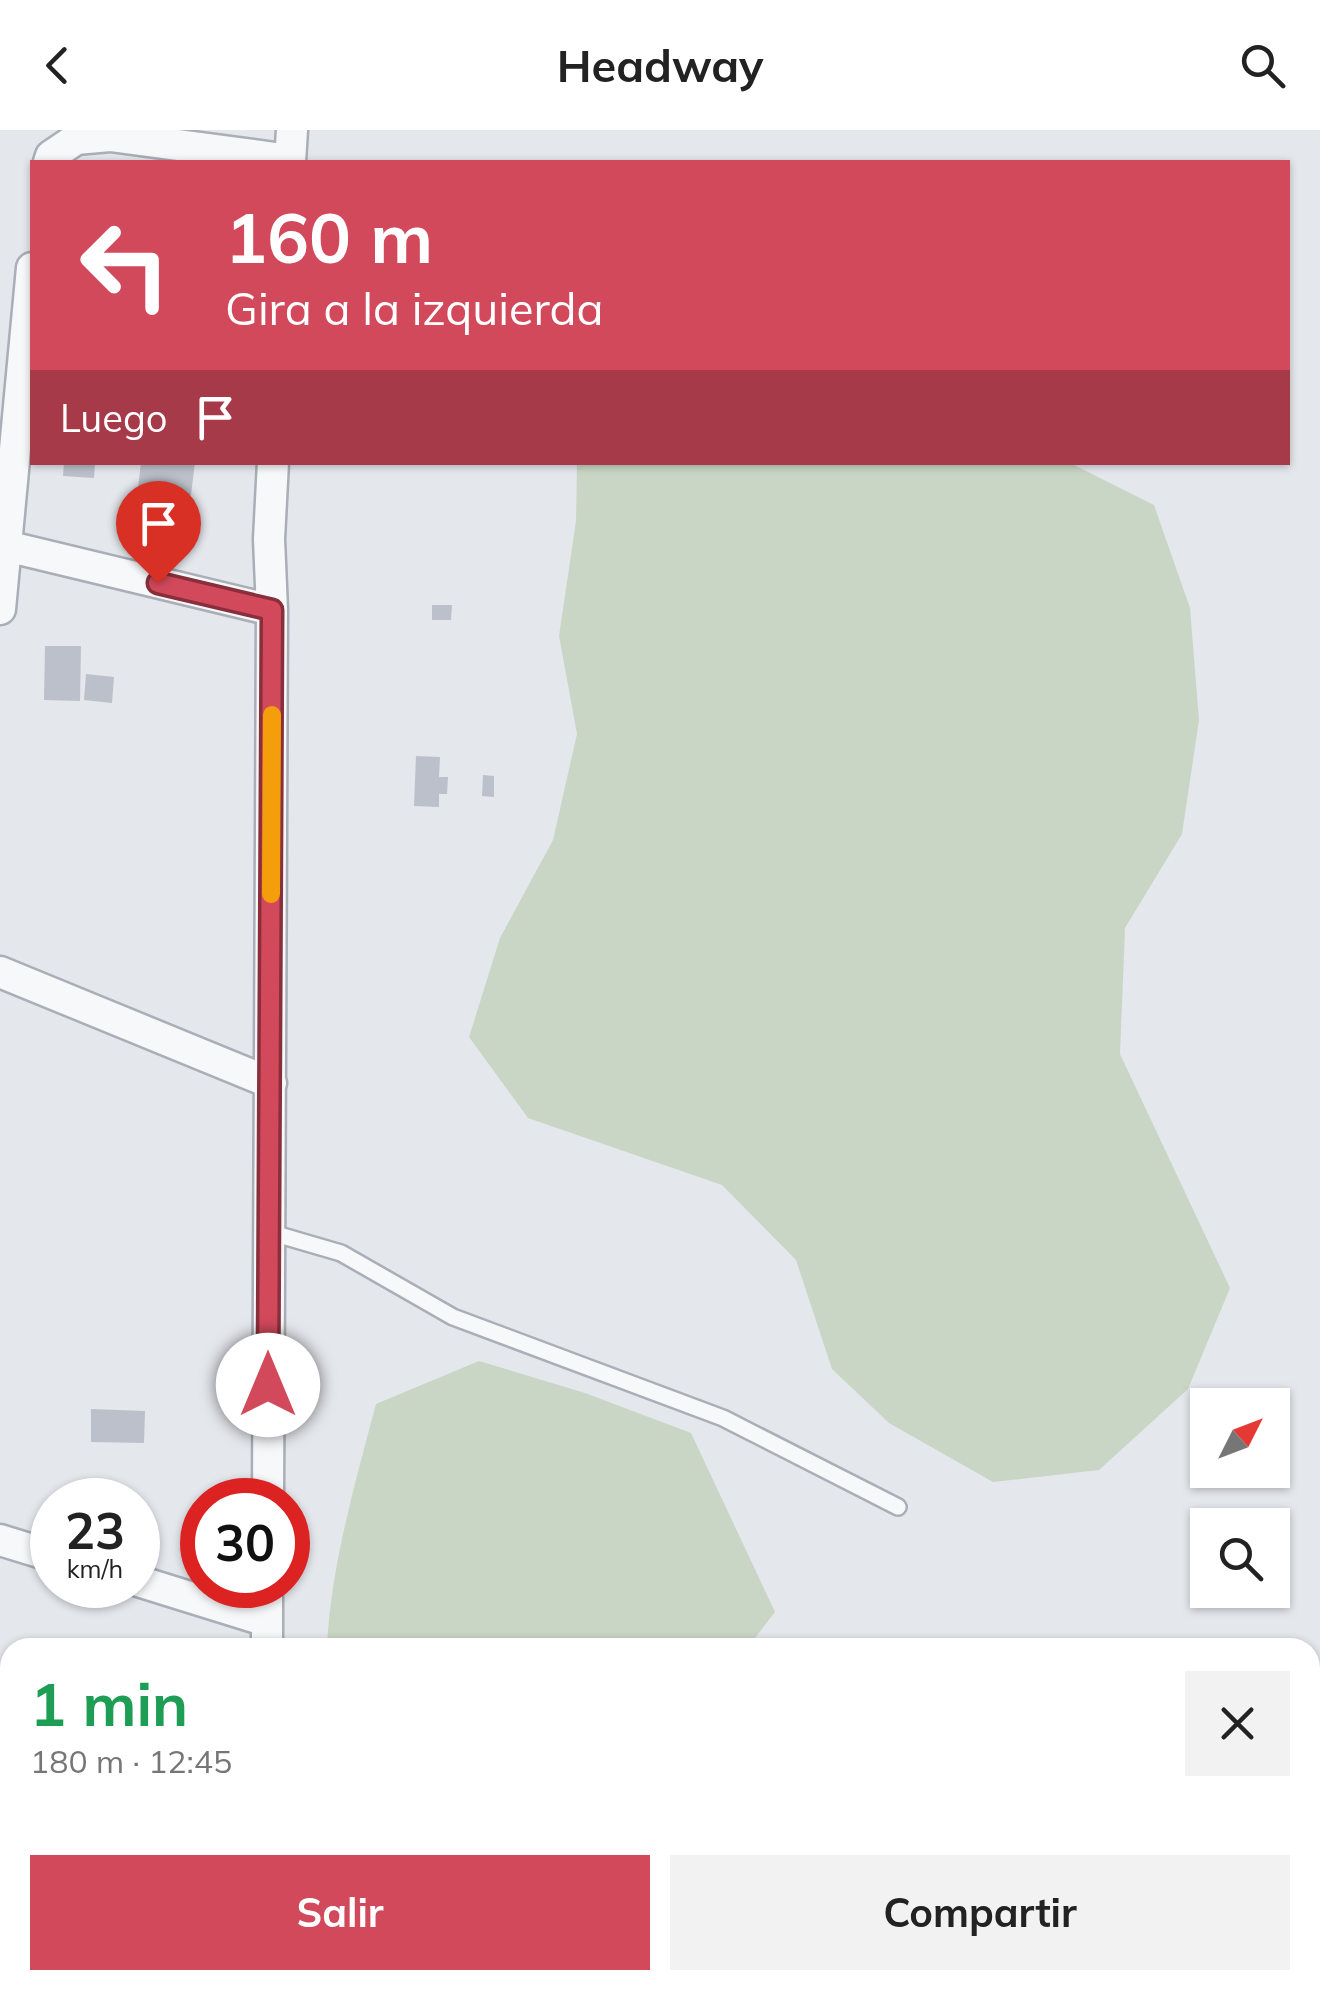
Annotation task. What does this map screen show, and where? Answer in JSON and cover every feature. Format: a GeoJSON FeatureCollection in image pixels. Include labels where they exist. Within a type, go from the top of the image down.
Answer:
{"type":"FeatureCollection","features":[{"type":"Feature","properties":{"kind":"street"},"geometry":{"type":"LineString","coordinates":[[50,160],[76,139],[110,136],[290,151]]}},
{"type":"Feature","properties":{"kind":"street"},"geometry":{"type":"LineString","coordinates":[[0,609],[30,289]]}},
{"type":"Feature","properties":{"kind":"street"},"geometry":{"type":"LineString","coordinates":[[268,1478],[272,610],[269,540],[273,465]]}},
{"type":"Feature","properties":{"kind":"street"},"geometry":{"type":"LineString","coordinates":[[6,546],[272,610]]}},
{"type":"Feature","properties":{"kind":"street"},"geometry":{"type":"LineString","coordinates":[[0,972],[271,1083]]}},
{"type":"Feature","properties":{"kind":"street"},"geometry":{"type":"LineString","coordinates":[[0,1540],[30,1549]]}},
{"type":"Feature","properties":{"kind":"street"},"geometry":{"type":"LineString","coordinates":[[160,1591],[267,1634],[267,1608]]}},
{"type":"Feature","properties":{"kind":"lane"},"geometry":{"type":"LineString","coordinates":[[269,1232],[341,1253],[453,1317],[723,1418],[898,1507]]}},
{"type":"Feature","properties":{"kind":"green space"},"geometry":{"type":"Polygon","coordinates":[[[577,465],[1074,465],[1154,505],[1190,608],[1199,720],[1182,834],[1125,928],[1120,1054],[1230,1288],[1188,1389],[1099,1470],[993,1482],[889,1423],[832,1369],[796,1260],[722,1185],[528,1118],[469,1037],[500,938],[553,840],[577,734],[559,636],[576,521],[577,465]]]}},
{"type":"Feature","properties":{"kind":"green space"},"geometry":{"type":"Polygon","coordinates":[[[479,1361],[585,1393],[691,1433],[775,1612],[755,1638],[328,1638],[339,1555],[376,1404],[479,1361]]]}},
{"type":"Feature","properties":{"kind":"building"},"geometry":{"type":"Polygon","coordinates":[[[64,465],[95,465],[94,478],[63,476],[64,465]]]}},
{"type":"Feature","properties":{"kind":"building"},"geometry":{"type":"Polygon","coordinates":[[[141,465],[195,465],[191,495],[138,489],[141,465]]]}},
{"type":"Feature","properties":{"kind":"building"},"geometry":{"type":"Polygon","coordinates":[[[432,605],[452,605],[451,620],[432,620],[432,605]]]}},
{"type":"Feature","properties":{"kind":"building"},"geometry":{"type":"Polygon","coordinates":[[[45,646],[81,646],[80,701],[44,700],[45,646]]]}},
{"type":"Feature","properties":{"kind":"building"},"geometry":{"type":"Polygon","coordinates":[[[86,674],[114,677],[112,703],[84,700],[86,674]]]}},
{"type":"Feature","properties":{"kind":"building"},"geometry":{"type":"Polygon","coordinates":[[[416,756],[440,757],[439,777],[448,777],[447,794],[439,794],[439,807],[414,806],[416,756]]]}},
{"type":"Feature","properties":{"kind":"building"},"geometry":{"type":"Polygon","coordinates":[[[483,775],[494,776],[494,797],[482,796],[483,775]]]}},
{"type":"Feature","properties":{"kind":"building"},"geometry":{"type":"Polygon","coordinates":[[[91,1409],[145,1411],[144,1443],[91,1442],[91,1409]]]}},
{"type":"Feature","properties":{"kind":"slow traffic"},"geometry":{"type":"LineString","coordinates":[[271,894],[272,715]]}},
{"type":"Feature","properties":{"kind":"route"},"geometry":{"type":"LineString","coordinates":[[158,583],[272,610],[268,1385]]}}]}
